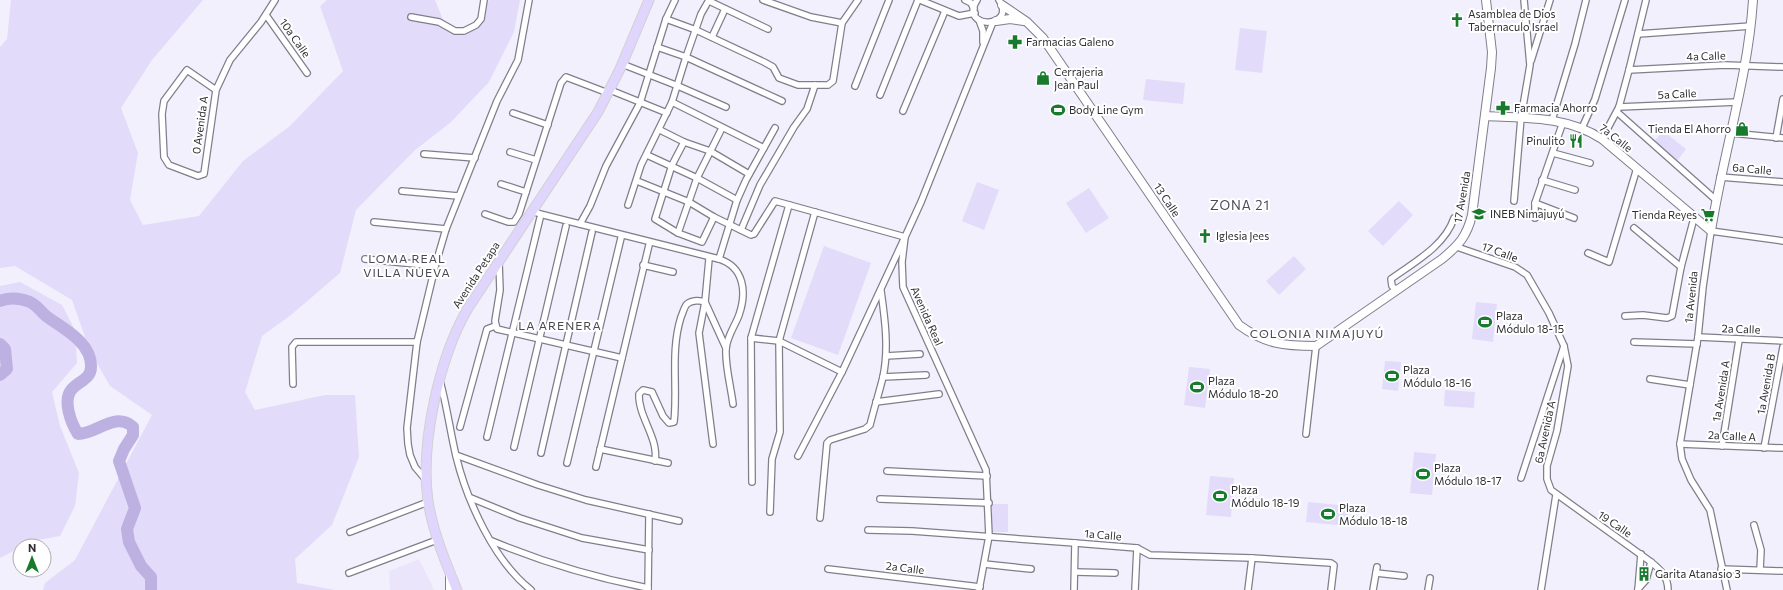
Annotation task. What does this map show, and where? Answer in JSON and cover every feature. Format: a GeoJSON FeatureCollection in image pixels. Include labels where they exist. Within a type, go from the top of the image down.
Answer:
{"type":"FeatureCollection","features":[{"type":"Feature","properties":{"kind":"main road","name":"Avenida Petapa"},"geometry":{"type":"LineString","coordinates":[[457,590],[437,540],[428,502],[426,481],[429,428],[440,381],[451,345],[464,316],[598,112],[622,64],[649,0]]}},
{"type":"Feature","properties":{"kind":"street","name":"0 Avenida A"},"geometry":{"type":"LineString","coordinates":[[216,90],[187,70],[164,101],[162,114],[164,157],[169,165],[198,176],[204,174],[216,90],[230,60],[240,49],[275,0]]}},
{"type":"Feature","properties":{"kind":"street"},"geometry":{"type":"LineString","coordinates":[[411,17],[439,22],[455,30],[464,31],[476,25],[481,19],[484,0]]}},
{"type":"Feature","properties":{"kind":"street"},"geometry":{"type":"LineString","coordinates":[[426,481],[415,467],[410,455],[408,444],[407,428],[417,342],[435,266],[446,229],[497,101],[518,60],[529,0]]}},
{"type":"Feature","properties":{"kind":"street"},"geometry":{"type":"LineString","coordinates":[[580,224],[590,206],[606,166],[640,103],[650,75],[666,19],[675,0]]}},
{"type":"Feature","properties":{"kind":"street"},"geometry":{"type":"LineString","coordinates":[[628,206],[641,165],[660,130],[672,102],[686,57],[709,0],[725,10],[768,29]]}},
{"type":"Feature","properties":{"kind":"street"},"geometry":{"type":"LineString","coordinates":[[763,0],[811,17],[842,23]]}},
{"type":"Feature","properties":{"kind":"street"},"geometry":{"type":"LineString","coordinates":[[781,7],[784,0]]}},
{"type":"Feature","properties":{"kind":"street"},"geometry":{"type":"LineString","coordinates":[[666,19],[712,37],[768,65],[775,70],[779,78],[798,84],[828,85],[833,81],[842,23],[858,0]]}},
{"type":"Feature","properties":{"kind":"street"},"geometry":{"type":"LineString","coordinates":[[855,86],[889,0]]}},
{"type":"Feature","properties":{"kind":"street"},"geometry":{"type":"LineString","coordinates":[[880,95],[919,0],[959,16],[974,12],[977,0]]}},
{"type":"Feature","properties":{"kind":"street","name":"Avenida Real"},"geometry":{"type":"LineString","coordinates":[[965,0],[970,3],[979,20],[984,37],[981,54]]}},
{"type":"Feature","properties":{"kind":"street","name":"17 Avenida"},"geometry":{"type":"LineString","coordinates":[[1316,346],[1442,259],[1457,247],[1469,226],[1472,214],[1485,116],[1492,52],[1486,0]]}},
{"type":"Feature","properties":{"kind":"street"},"geometry":{"type":"LineString","coordinates":[[1524,0],[1530,65]]}},
{"type":"Feature","properties":{"kind":"street"},"geometry":{"type":"LineString","coordinates":[[1514,200],[1522,118],[1530,65],[1550,0]]}},
{"type":"Feature","properties":{"kind":"street"},"geometry":{"type":"LineString","coordinates":[[1552,120],[1575,44],[1586,0]]}},
{"type":"Feature","properties":{"kind":"street"},"geometry":{"type":"LineString","coordinates":[[1582,128],[1595,98],[1625,0]]}},
{"type":"Feature","properties":{"kind":"street"},"geometry":{"type":"LineString","coordinates":[[1602,139],[1618,110],[1646,0]]}},
{"type":"Feature","properties":{"kind":"street","name":"1a Avenida"},"geometry":{"type":"LineString","coordinates":[[1727,590],[1721,569],[1710,510],[1691,480],[1682,459],[1680,444],[1697,344],[1703,287],[1716,200],[1745,66],[1753,0]]}},
{"type":"Feature","properties":{"kind":"street","name":"Avenida Real"},"geometry":{"type":"LineString","coordinates":[[979,588],[989,536],[989,503],[986,470],[903,287],[902,262],[905,237],[921,202],[995,21],[1001,16],[1001,2]]}},
{"type":"Feature","properties":{"kind":"street","name":"13 Calle"},"geometry":{"type":"LineString","coordinates":[[1001,2],[1027,22],[1043,38],[1083,94],[1239,325],[1263,340],[1292,345],[1316,346]]}},
{"type":"Feature","properties":{"kind":"street"},"geometry":{"type":"LineString","coordinates":[[712,37],[725,10]]}},
{"type":"Feature","properties":{"kind":"street"},"geometry":{"type":"LineString","coordinates":[[903,111],[945,11]]}},
{"type":"Feature","properties":{"kind":"street","name":"10a Calle"},"geometry":{"type":"LineString","coordinates":[[266,14],[307,73]]}},
{"type":"Feature","properties":{"kind":"street"},"geometry":{"type":"LineString","coordinates":[[979,20],[986,23],[1010,19],[1027,22]]}},
{"type":"Feature","properties":{"kind":"street"},"geometry":{"type":"LineString","coordinates":[[1638,34],[1751,26]]}},
{"type":"Feature","properties":{"kind":"street"},"geometry":{"type":"LineString","coordinates":[[657,47],[686,57],[782,101]]}},
{"type":"Feature","properties":{"kind":"street"},"geometry":{"type":"LineString","coordinates":[[622,64],[726,107]]}},
{"type":"Feature","properties":{"kind":"street","name":"4a Calle"},"geometry":{"type":"LineString","coordinates":[[1629,70],[1725,65],[1783,67]]}},
{"type":"Feature","properties":{"kind":"street"},"geometry":{"type":"LineString","coordinates":[[485,214],[514,222],[520,210],[561,82],[566,77],[667,113]]}},
{"type":"Feature","properties":{"kind":"street"},"geometry":{"type":"LineString","coordinates":[[741,230],[747,213],[767,171],[794,127],[807,110],[815,85]]}},
{"type":"Feature","properties":{"kind":"street"},"geometry":{"type":"LineString","coordinates":[[1776,138],[1783,98]]}},
{"type":"Feature","properties":{"kind":"street"},"geometry":{"type":"LineString","coordinates":[[672,102],[764,148]]}},
{"type":"Feature","properties":{"kind":"street","name":"5a Calle"},"geometry":{"type":"LineString","coordinates":[[1618,110],[1737,102]]}},
{"type":"Feature","properties":{"kind":"street"},"geometry":{"type":"LineString","coordinates":[[1618,110],[1716,200]]}},
{"type":"Feature","properties":{"kind":"street"},"geometry":{"type":"LineString","coordinates":[[513,113],[548,125]]}},
{"type":"Feature","properties":{"kind":"street","name":"7a Calle"},"geometry":{"type":"LineString","coordinates":[[1485,116],[1552,120],[1582,128],[1602,139],[1711,232]]}},
{"type":"Feature","properties":{"kind":"street"},"geometry":{"type":"LineString","coordinates":[[1535,218],[1535,203],[1563,122]]}},
{"type":"Feature","properties":{"kind":"street"},"geometry":{"type":"LineString","coordinates":[[678,233],[698,178],[722,128]]}},
{"type":"Feature","properties":{"kind":"street"},"geometry":{"type":"LineString","coordinates":[[719,259],[737,200],[749,174],[775,128]]}},
{"type":"Feature","properties":{"kind":"street"},"geometry":{"type":"LineString","coordinates":[[660,130],[684,142],[710,151],[749,174]]}},
{"type":"Feature","properties":{"kind":"street"},"geometry":{"type":"LineString","coordinates":[[1731,133],[1783,138]]}},
{"type":"Feature","properties":{"kind":"street"},"geometry":{"type":"LineString","coordinates":[[684,142],[672,165],[655,219],[678,233],[704,242],[714,217]]}},
{"type":"Feature","properties":{"kind":"street"},"geometry":{"type":"LineString","coordinates":[[510,152],[536,160]]}},
{"type":"Feature","properties":{"kind":"street"},"geometry":{"type":"LineString","coordinates":[[1552,153],[1590,163]]}},
{"type":"Feature","properties":{"kind":"street"},"geometry":{"type":"LineString","coordinates":[[424,154],[475,158]]}},
{"type":"Feature","properties":{"kind":"street"},"geometry":{"type":"LineString","coordinates":[[647,155],[672,165],[737,200]]}},
{"type":"Feature","properties":{"kind":"street"},"geometry":{"type":"LineString","coordinates":[[1588,253],[1609,262],[1637,168]]}},
{"type":"Feature","properties":{"kind":"street","name":"6a Calle"},"geometry":{"type":"LineString","coordinates":[[1720,177],[1783,182]]}},
{"type":"Feature","properties":{"kind":"street"},"geometry":{"type":"LineString","coordinates":[[1542,180],[1575,190]]}},
{"type":"Feature","properties":{"kind":"street"},"geometry":{"type":"LineString","coordinates":[[637,181],[688,202],[714,217],[741,230],[754,234],[774,202],[905,237],[896,253],[881,291],[842,372],[798,456]]}},
{"type":"Feature","properties":{"kind":"street"},"geometry":{"type":"LineString","coordinates":[[501,184],[526,192]]}},
{"type":"Feature","properties":{"kind":"street"},"geometry":{"type":"LineString","coordinates":[[402,191],[458,196]]}},
{"type":"Feature","properties":{"kind":"street"},"geometry":{"type":"LineString","coordinates":[[1535,203],[1574,218]]}},
{"type":"Feature","properties":{"kind":"street"},"geometry":{"type":"LineString","coordinates":[[752,482],[751,338],[789,206]]}},
{"type":"Feature","properties":{"kind":"street"},"geometry":{"type":"LineString","coordinates":[[520,210],[526,220]]}},
{"type":"Feature","properties":{"kind":"street"},"geometry":{"type":"LineString","coordinates":[[533,211],[729,262],[736,268],[742,281],[741,305],[738,316],[731,330],[726,348]]}},
{"type":"Feature","properties":{"kind":"street"},"geometry":{"type":"LineString","coordinates":[[770,512],[772,459],[780,432],[779,341],[815,212]]}},
{"type":"Feature","properties":{"kind":"street"},"geometry":{"type":"LineString","coordinates":[[487,437],[540,218]]}},
{"type":"Feature","properties":{"kind":"street"},"geometry":{"type":"LineString","coordinates":[[1396,290],[1392,286],[1391,279],[1430,251],[1449,229],[1454,218]]}},
{"type":"Feature","properties":{"kind":"street"},"geometry":{"type":"LineString","coordinates":[[1625,316],[1643,315],[1667,318],[1672,316],[1681,267],[1694,218]]}},
{"type":"Feature","properties":{"kind":"street"},"geometry":{"type":"LineString","coordinates":[[374,222],[446,229]]}},
{"type":"Feature","properties":{"kind":"street"},"geometry":{"type":"LineString","coordinates":[[514,447],[566,226]]}},
{"type":"Feature","properties":{"kind":"street"},"geometry":{"type":"LineString","coordinates":[[1634,228],[1681,267]]}},
{"type":"Feature","properties":{"kind":"street"},"geometry":{"type":"LineString","coordinates":[[541,453],[592,232]]}},
{"type":"Feature","properties":{"kind":"street"},"geometry":{"type":"LineString","coordinates":[[1711,232],[1783,241]]}},
{"type":"Feature","properties":{"kind":"street"},"geometry":{"type":"LineString","coordinates":[[566,463],[621,238]]}},
{"type":"Feature","properties":{"kind":"street"},"geometry":{"type":"LineString","coordinates":[[596,467],[649,245]]}},
{"type":"Feature","properties":{"kind":"street","name":"17 Calle"},"geometry":{"type":"LineString","coordinates":[[1457,247],[1515,267],[1527,275],[1549,313],[1564,346]]}},
{"type":"Feature","properties":{"kind":"street"},"geometry":{"type":"LineString","coordinates":[[365,259],[435,266]]}},
{"type":"Feature","properties":{"kind":"street"},"geometry":{"type":"LineString","coordinates":[[709,259],[705,302],[699,333],[713,444]]}},
{"type":"Feature","properties":{"kind":"street"},"geometry":{"type":"LineString","coordinates":[[499,261],[500,290],[495,316],[495,326],[499,331],[622,358]]}},
{"type":"Feature","properties":{"kind":"street"},"geometry":{"type":"LineString","coordinates":[[643,265],[673,272]]}},
{"type":"Feature","properties":{"kind":"street"},"geometry":{"type":"LineString","coordinates":[[820,518],[827,443],[830,440],[869,427],[883,377],[886,356],[881,291]]}},
{"type":"Feature","properties":{"kind":"street"},"geometry":{"type":"LineString","coordinates":[[655,461],[655,448],[643,416],[639,394],[643,390],[652,392],[663,416],[669,423],[674,422],[674,365],[676,331],[684,307],[688,303],[700,300],[705,302],[726,348],[733,404]]}},
{"type":"Feature","properties":{"kind":"street"},"geometry":{"type":"LineString","coordinates":[[460,427],[487,329],[495,326]]}},
{"type":"Feature","properties":{"kind":"street","name":"2a Calle"},"geometry":{"type":"LineString","coordinates":[[1698,337],[1783,341]]}},
{"type":"Feature","properties":{"kind":"street"},"geometry":{"type":"LineString","coordinates":[[751,338],[779,341],[842,372]]}},
{"type":"Feature","properties":{"kind":"street","name":"1a Avenida A"},"geometry":{"type":"LineString","coordinates":[[1722,446],[1739,340]]}},
{"type":"Feature","properties":{"kind":"street"},"geometry":{"type":"LineString","coordinates":[[294,384],[292,347],[296,342],[417,342]]}},
{"type":"Feature","properties":{"kind":"street"},"geometry":{"type":"LineString","coordinates":[[1634,342],[1697,344]]}},
{"type":"Feature","properties":{"kind":"street"},"geometry":{"type":"LineString","coordinates":[[1306,434],[1316,346]]}},
{"type":"Feature","properties":{"kind":"street"},"geometry":{"type":"LineString","coordinates":[[1521,478],[1564,346]]}},
{"type":"Feature","properties":{"kind":"street","name":"6a Avenida A"},"geometry":{"type":"LineString","coordinates":[[1556,495],[1551,490],[1547,480],[1547,466],[1557,431],[1568,366],[1564,346]]}},
{"type":"Feature","properties":{"kind":"street","name":"1a Avenida B"},"geometry":{"type":"LineString","coordinates":[[1764,448],[1783,347]]}},
{"type":"Feature","properties":{"kind":"street"},"geometry":{"type":"LineString","coordinates":[[886,356],[920,354]]}},
{"type":"Feature","properties":{"kind":"street"},"geometry":{"type":"LineString","coordinates":[[883,377],[926,375]]}},
{"type":"Feature","properties":{"kind":"street"},"geometry":{"type":"LineString","coordinates":[[1650,379],[1690,385]]}},
{"type":"Feature","properties":{"kind":"street"},"geometry":{"type":"LineString","coordinates":[[440,381],[448,412],[456,455],[478,517],[498,553],[517,577],[531,590]]}},
{"type":"Feature","properties":{"kind":"street"},"geometry":{"type":"LineString","coordinates":[[876,402],[939,394]]}},
{"type":"Feature","properties":{"kind":"street","name":"2a Calle A"},"geometry":{"type":"LineString","coordinates":[[1680,444],[1783,448]]}},
{"type":"Feature","properties":{"kind":"street"},"geometry":{"type":"LineString","coordinates":[[600,449],[668,463]]}},
{"type":"Feature","properties":{"kind":"street"},"geometry":{"type":"LineString","coordinates":[[456,455],[586,500],[679,522]]}},
{"type":"Feature","properties":{"kind":"street"},"geometry":{"type":"LineString","coordinates":[[888,471],[987,476]]}},
{"type":"Feature","properties":{"kind":"street"},"geometry":{"type":"LineString","coordinates":[[1541,590],[1556,495]]}},
{"type":"Feature","properties":{"kind":"street","name":"19 Calle"},"geometry":{"type":"LineString","coordinates":[[1556,495],[1651,562],[1661,571],[1667,580],[1668,590]]}},
{"type":"Feature","properties":{"kind":"street"},"geometry":{"type":"LineString","coordinates":[[471,498],[520,518],[582,538],[649,550]]}},
{"type":"Feature","properties":{"kind":"street"},"geometry":{"type":"LineString","coordinates":[[880,499],[989,503]]}},
{"type":"Feature","properties":{"kind":"street"},"geometry":{"type":"LineString","coordinates":[[350,532],[428,502]]}},
{"type":"Feature","properties":{"kind":"street"},"geometry":{"type":"LineString","coordinates":[[492,541],[542,562],[605,580],[648,589],[649,514]]}},
{"type":"Feature","properties":{"kind":"street"},"geometry":{"type":"LineString","coordinates":[[1754,526],[1761,550],[1760,570]]}},
{"type":"Feature","properties":{"kind":"street","name":"1a Calle"},"geometry":{"type":"LineString","coordinates":[[868,530],[912,531],[1076,542],[1137,548],[1150,555],[1332,562],[1334,565],[1331,590]]}},
{"type":"Feature","properties":{"kind":"street"},"geometry":{"type":"LineString","coordinates":[[349,573],[437,540]]}},
{"type":"Feature","properties":{"kind":"street"},"geometry":{"type":"LineString","coordinates":[[1074,590],[1076,542]]}},
{"type":"Feature","properties":{"kind":"street"},"geometry":{"type":"LineString","coordinates":[[1135,590],[1137,548]]}},
{"type":"Feature","properties":{"kind":"street"},"geometry":{"type":"LineString","coordinates":[[1638,590],[1641,554]]}},
{"type":"Feature","properties":{"kind":"street"},"geometry":{"type":"LineString","coordinates":[[1248,590],[1252,558]]}},
{"type":"Feature","properties":{"kind":"street"},"geometry":{"type":"LineString","coordinates":[[1638,590],[1646,580],[1651,562]]}},
{"type":"Feature","properties":{"kind":"street"},"geometry":{"type":"LineString","coordinates":[[984,564],[1031,569]]}},
{"type":"Feature","properties":{"kind":"street","name":"2a Calle"},"geometry":{"type":"LineString","coordinates":[[828,568],[979,588]]}},
{"type":"Feature","properties":{"kind":"street"},"geometry":{"type":"LineString","coordinates":[[1721,569],[1783,571]]}},
{"type":"Feature","properties":{"kind":"street"},"geometry":{"type":"LineString","coordinates":[[1373,590],[1377,570],[1404,576]]}},
{"type":"Feature","properties":{"kind":"street"},"geometry":{"type":"LineString","coordinates":[[1075,572],[1115,573]]}},
{"type":"Feature","properties":{"kind":"street"},"geometry":{"type":"LineString","coordinates":[[450,574],[450,590]]}},
{"type":"Feature","properties":{"kind":"street"},"geometry":{"type":"LineString","coordinates":[[1428,590],[1430,578]]}},
{"type":"Feature","properties":{"kind":"shaded area"},"geometry":{"type":"Polygon","coordinates":[[[11,0],[203,0],[152,60],[121,108],[138,153],[130,200],[143,225],[199,216],[243,161],[290,126],[343,71],[320,6],[327,0],[435,0],[446,27],[472,29],[489,0],[520,0],[514,32],[489,82],[451,122],[414,151],[356,210],[340,273],[291,315],[262,336],[245,392],[255,410],[325,395],[355,395],[359,457],[332,525],[295,559],[297,583],[335,590],[43,590],[45,583],[75,560],[152,415],[110,386],[90,351],[72,300],[15,266],[0,268],[0,47],[7,39],[11,0]]]}},
{"type":"Feature","properties":{"kind":"shaded area"},"geometry":{"type":"Polygon","coordinates":[[[1240,28],[1267,31],[1262,73],[1235,70],[1240,28]]]}},
{"type":"Feature","properties":{"kind":"shaded area"},"geometry":{"type":"Polygon","coordinates":[[[1146,79],[1185,83],[1183,104],[1143,100],[1146,79]]]}},
{"type":"Feature","properties":{"kind":"shaded area"},"geometry":{"type":"Polygon","coordinates":[[[1663,131],[1686,149],[1677,161],[1653,143],[1663,131]]]}},
{"type":"Feature","properties":{"kind":"shaded area"},"geometry":{"type":"Polygon","coordinates":[[[977,182],[999,190],[984,230],[962,221],[977,182]]]}},
{"type":"Feature","properties":{"kind":"shaded area"},"geometry":{"type":"Polygon","coordinates":[[[1089,188],[1109,218],[1086,233],[1066,203],[1089,188]]]}},
{"type":"Feature","properties":{"kind":"shaded area"},"geometry":{"type":"Polygon","coordinates":[[[1399,201],[1413,215],[1383,246],[1368,231],[1399,201]]]}},
{"type":"Feature","properties":{"kind":"shaded area"},"geometry":{"type":"Polygon","coordinates":[[[824,246],[871,263],[838,355],[791,338],[824,246]]]}},
{"type":"Feature","properties":{"kind":"shaded area"},"geometry":{"type":"Polygon","coordinates":[[[1294,256],[1306,269],[1279,295],[1266,281],[1294,256]]]}},
{"type":"Feature","properties":{"kind":"shaded area"},"geometry":{"type":"Polygon","coordinates":[[[20,282],[62,305],[75,330],[77,363],[52,392],[60,426],[79,473],[75,506],[60,536],[49,538],[12,538],[12,552],[0,558],[0,286],[20,282]]]}},
{"type":"Feature","properties":{"kind":"shaded area","name":"Plaza Módulo 18-15"},"geometry":{"type":"Polygon","coordinates":[[[1476,302],[1497,304],[1493,342],[1472,339],[1476,302]]]}},
{"type":"Feature","properties":{"kind":"shaded area","name":"Plaza Módulo 18-16"},"geometry":{"type":"Polygon","coordinates":[[[1385,361],[1401,362],[1398,391],[1382,389],[1385,361]]]}},
{"type":"Feature","properties":{"kind":"shaded area","name":"Plaza Módulo 18-20"},"geometry":{"type":"Polygon","coordinates":[[[1189,367],[1210,369],[1205,408],[1184,405],[1189,367]]]}},
{"type":"Feature","properties":{"kind":"shaded area"},"geometry":{"type":"Polygon","coordinates":[[[1445,390],[1475,392],[1474,408],[1444,406],[1445,390]]]}},
{"type":"Feature","properties":{"kind":"shaded area","name":"Plaza Módulo 18-17"},"geometry":{"type":"Polygon","coordinates":[[[1414,452],[1436,454],[1432,495],[1410,493],[1414,452]]]}},
{"type":"Feature","properties":{"kind":"shaded area","name":"Plaza Módulo 18-19"},"geometry":{"type":"Polygon","coordinates":[[[1210,476],[1234,478],[1231,517],[1206,515],[1210,476]]]}},
{"type":"Feature","properties":{"kind":"shaded area","name":"Plaza Módulo 18-18"},"geometry":{"type":"Polygon","coordinates":[[[1308,502],[1349,506],[1347,526],[1306,522],[1308,502]]]}},
{"type":"Feature","properties":{"kind":"shaded area"},"geometry":{"type":"Polygon","coordinates":[[[992,504],[1008,504],[1008,532],[992,532],[992,504]]]}},
{"type":"Feature","properties":{"kind":"shaded area"},"geometry":{"type":"Polygon","coordinates":[[[419,559],[434,590],[390,590],[389,571],[419,559]]]}},
{"type":"Feature","properties":{"kind":"waterway"},"geometry":{"type":"LineString","coordinates":[[0,301],[15,298],[33,304],[46,316],[68,331],[87,350],[91,367],[89,374],[72,389],[68,399],[70,418],[78,434],[92,431],[106,424],[119,421],[133,427],[133,435],[124,449],[119,461],[135,508],[127,529],[129,542],[141,566],[151,577],[151,590]]}},
{"type":"Feature","properties":{"kind":"waterway"},"geometry":{"type":"LineString","coordinates":[[0,344],[5,349],[7,369],[0,375]]}},
{"type":"Feature","properties":{"kind":"place","name":"Asamblea de Dios Tabernaculo Israel"},"geometry":{"type":"Point","coordinates":[1457,20]}},
{"type":"Feature","properties":{"kind":"place","name":"Farmacias Galeno"},"geometry":{"type":"Point","coordinates":[1015,42]}},
{"type":"Feature","properties":{"kind":"place","name":"Cerrajeria Jean Paul"},"geometry":{"type":"Point","coordinates":[1043,78]}},
{"type":"Feature","properties":{"kind":"place","name":"Farmacia Ahorro"},"geometry":{"type":"Point","coordinates":[1503,108]}},
{"type":"Feature","properties":{"kind":"place","name":"Body Line Gym"},"geometry":{"type":"Point","coordinates":[1058,110]}},
{"type":"Feature","properties":{"kind":"place","name":"Tienda El Ahorro"},"geometry":{"type":"Point","coordinates":[1742,129]}},
{"type":"Feature","properties":{"kind":"place","name":"Pinulito"},"geometry":{"type":"Point","coordinates":[1576,141]}},
{"type":"Feature","properties":{"kind":"place","name":"INEB Nimajuyú"},"geometry":{"type":"Point","coordinates":[1479,214]}},
{"type":"Feature","properties":{"kind":"place","name":"Tienda Reyes"},"geometry":{"type":"Point","coordinates":[1708,215]}},
{"type":"Feature","properties":{"kind":"place","name":"Iglesia Jees"},"geometry":{"type":"Point","coordinates":[1205,236]}},
{"type":"Feature","properties":{"kind":"place","name":"Plaza Módulo 18-15"},"geometry":{"type":"Point","coordinates":[1485,322]}},
{"type":"Feature","properties":{"kind":"place","name":"Plaza Módulo 18-16"},"geometry":{"type":"Point","coordinates":[1392,376]}},
{"type":"Feature","properties":{"kind":"place","name":"Plaza Módulo 18-20"},"geometry":{"type":"Point","coordinates":[1197,387]}},
{"type":"Feature","properties":{"kind":"place","name":"Plaza Módulo 18-17"},"geometry":{"type":"Point","coordinates":[1423,474]}},
{"type":"Feature","properties":{"kind":"place","name":"Plaza Módulo 18-19"},"geometry":{"type":"Point","coordinates":[1220,496]}},
{"type":"Feature","properties":{"kind":"place","name":"Plaza Módulo 18-18"},"geometry":{"type":"Point","coordinates":[1328,514]}},
{"type":"Feature","properties":{"kind":"place","name":"Garita Atanasio 3"},"geometry":{"type":"Point","coordinates":[1644,574]}},
{"type":"Feature","properties":{"kind":"district","name":"ZONA 21"},"geometry":{"type":"Point","coordinates":[1240,205]}},
{"type":"Feature","properties":{"kind":"district","name":"LOMA REAL VILLA NUEVA"},"geometry":{"type":"Point","coordinates":[407,266]}},
{"type":"Feature","properties":{"kind":"district","name":"LA ARENERA"},"geometry":{"type":"Point","coordinates":[560,326]}},
{"type":"Feature","properties":{"kind":"district","name":"COLONIA NIMAJUYÚ"},"geometry":{"type":"Point","coordinates":[1317,334]}}]}
